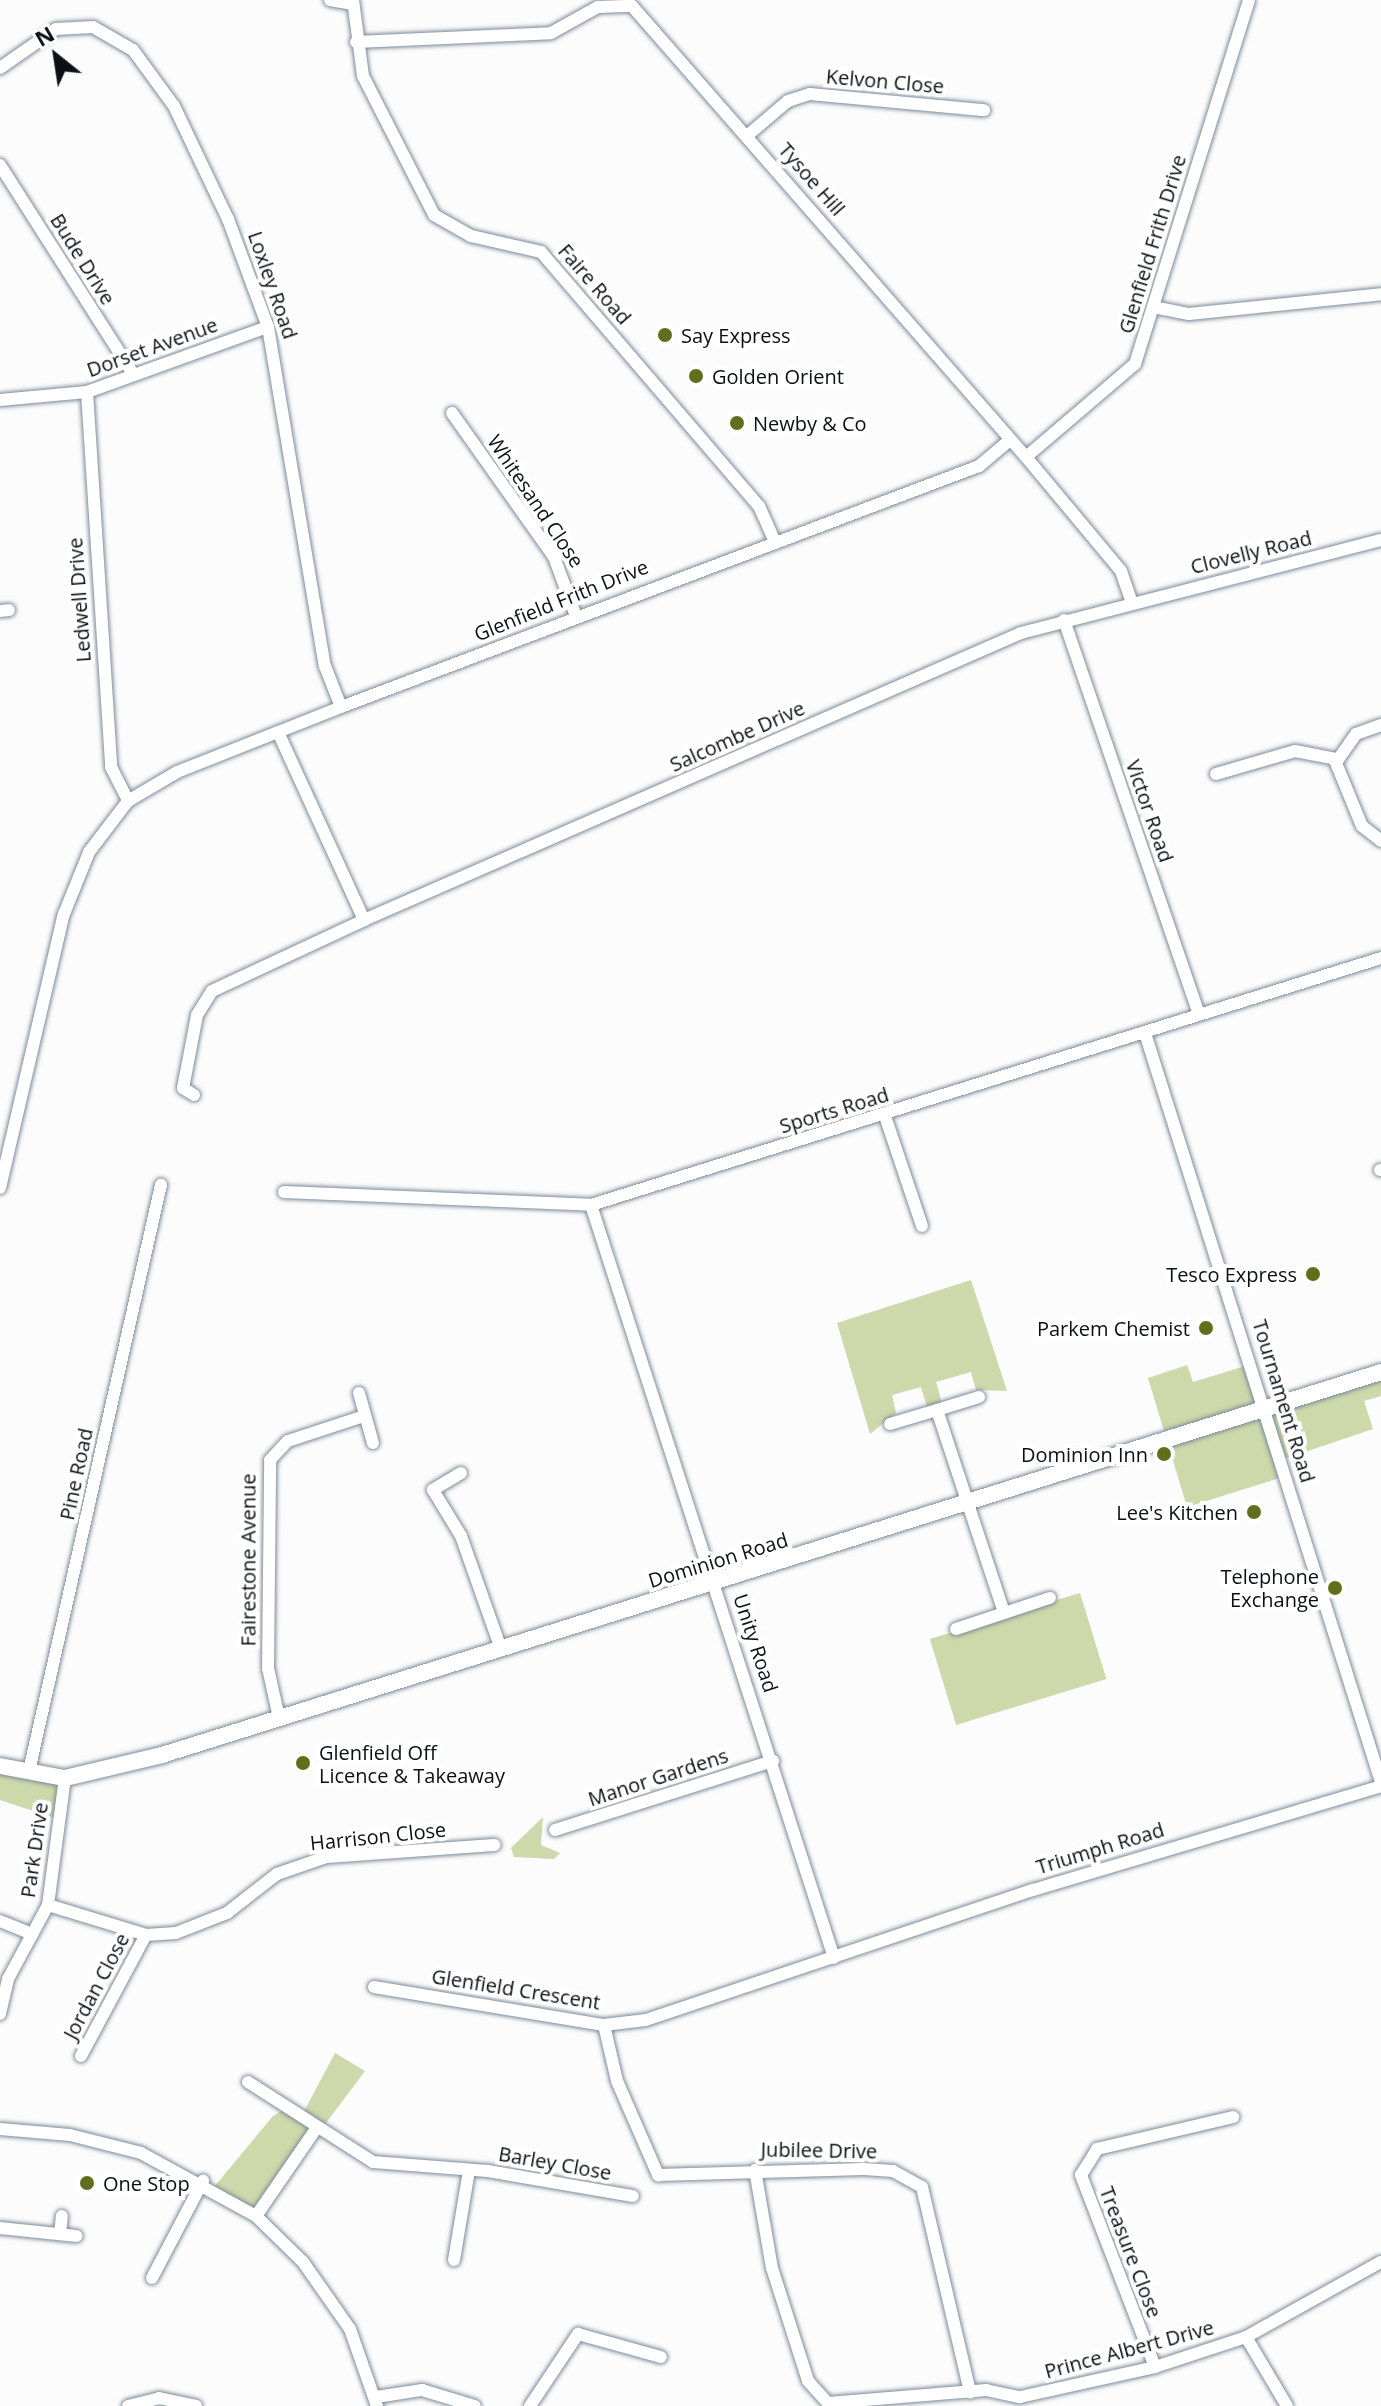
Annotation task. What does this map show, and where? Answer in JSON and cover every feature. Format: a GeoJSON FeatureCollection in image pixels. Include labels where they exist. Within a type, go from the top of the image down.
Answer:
{"type":"FeatureCollection","features":[{"type":"Feature","properties":{"kind":"street"},"geometry":{"type":"LineString","coordinates":[[330,0],[353,2]]}},
{"type":"Feature","properties":{"kind":"street","name":"Glenfield Frith Drive"},"geometry":{"type":"LineString","coordinates":[[1026,457],[1135,364],[1249,0]]}},
{"type":"Feature","properties":{"kind":"street","name":"Faire Road"},"geometry":{"type":"LineString","coordinates":[[353,2],[363,76],[434,215],[471,236],[541,252],[759,506],[774,540]]}},
{"type":"Feature","properties":{"kind":"street","name":"Tysoe Hill"},"geometry":{"type":"LineString","coordinates":[[356,42],[551,33],[619,3],[632,6],[748,135],[1026,457],[1121,571],[1132,603]]}},
{"type":"Feature","properties":{"kind":"street","name":"Loxley Road"},"geometry":{"type":"LineString","coordinates":[[0,68],[70,26],[105,30],[133,50],[201,158],[268,327],[325,666],[341,707]]}},
{"type":"Feature","properties":{"kind":"street","name":"Kelvon Close"},"geometry":{"type":"LineString","coordinates":[[748,135],[788,101],[810,94],[984,110]]}},
{"type":"Feature","properties":{"kind":"street","name":"Bude Drive"},"geometry":{"type":"LineString","coordinates":[[0,165],[133,374]]}},
{"type":"Feature","properties":{"kind":"street"},"geometry":{"type":"LineString","coordinates":[[1153,307],[1189,314],[1381,294]]}},
{"type":"Feature","properties":{"kind":"street","name":"Dorset Avenue"},"geometry":{"type":"LineString","coordinates":[[0,400],[87,392],[268,327]]}},
{"type":"Feature","properties":{"kind":"street","name":"Ledwell Drive"},"geometry":{"type":"LineString","coordinates":[[87,392],[111,767],[128,801]]}},
{"type":"Feature","properties":{"kind":"street","name":"Whitesand Close"},"geometry":{"type":"LineString","coordinates":[[452,413],[554,557],[576,616]]}},
{"type":"Feature","properties":{"kind":"street","name":"Glenfield Frith Drive"},"geometry":{"type":"LineString","coordinates":[[128,801],[278,732],[341,707],[774,540],[979,466],[1010,440]]}},
{"type":"Feature","properties":{"kind":"street","name":"Clovelly Road"},"geometry":{"type":"LineString","coordinates":[[1132,603],[1381,540]]}},
{"type":"Feature","properties":{"kind":"street","name":"Salcombe Drive"},"geometry":{"type":"LineString","coordinates":[[194,1095],[183,1088],[197,1015],[212,991],[364,920],[1064,620],[1132,603]]}},
{"type":"Feature","properties":{"kind":"street","name":"Victor Road"},"geometry":{"type":"LineString","coordinates":[[1064,620],[1199,1014]]}},
{"type":"Feature","properties":{"kind":"street"},"geometry":{"type":"LineString","coordinates":[[1337,759],[1356,734],[1381,725]]}},
{"type":"Feature","properties":{"kind":"street"},"geometry":{"type":"LineString","coordinates":[[278,732],[364,920]]}},
{"type":"Feature","properties":{"kind":"street"},"geometry":{"type":"LineString","coordinates":[[1216,774],[1295,751],[1337,759]]}},
{"type":"Feature","properties":{"kind":"street"},"geometry":{"type":"LineString","coordinates":[[1337,759],[1362,826],[1381,841]]}},
{"type":"Feature","properties":{"kind":"street"},"geometry":{"type":"LineString","coordinates":[[0,1188],[64,914],[89,852],[128,801]]}},
{"type":"Feature","properties":{"kind":"street","name":"Sports Road"},"geometry":{"type":"LineString","coordinates":[[284,1192],[591,1205],[885,1116],[1381,958]]}},
{"type":"Feature","properties":{"kind":"street","name":"Tournament Road"},"geometry":{"type":"LineString","coordinates":[[1145,1033],[1381,1784]]}},
{"type":"Feature","properties":{"kind":"street"},"geometry":{"type":"LineString","coordinates":[[885,1116],[922,1226]]}},
{"type":"Feature","properties":{"kind":"street","name":"Pine Road"},"geometry":{"type":"LineString","coordinates":[[29,1771],[161,1185]]}},
{"type":"Feature","properties":{"kind":"street","name":"Unity Road"},"geometry":{"type":"LineString","coordinates":[[591,1205],[716,1581],[834,1958]]}},
{"type":"Feature","properties":{"kind":"street","name":"Dominion Road"},"geometry":{"type":"LineString","coordinates":[[65,1778],[279,1718],[1381,1372]]}},
{"type":"Feature","properties":{"kind":"street"},"geometry":{"type":"LineString","coordinates":[[359,1393],[373,1443]]}},
{"type":"Feature","properties":{"kind":"street"},"geometry":{"type":"LineString","coordinates":[[890,1424],[979,1397]]}},
{"type":"Feature","properties":{"kind":"street"},"geometry":{"type":"LineString","coordinates":[[937,1410],[1004,1613]]}},
{"type":"Feature","properties":{"kind":"street","name":"Fairestone Avenue"},"geometry":{"type":"LineString","coordinates":[[279,1718],[267,1652],[270,1460],[288,1441],[364,1416]]}},
{"type":"Feature","properties":{"kind":"street"},"geometry":{"type":"LineString","coordinates":[[461,1473],[433,1490],[461,1536],[501,1649]]}},
{"type":"Feature","properties":{"kind":"street"},"geometry":{"type":"LineString","coordinates":[[956,1629],[1050,1598]]}},
{"type":"Feature","properties":{"kind":"street","name":"Manor Gardens"},"geometry":{"type":"LineString","coordinates":[[555,1830],[773,1761]]}},
{"type":"Feature","properties":{"kind":"street"},"geometry":{"type":"LineString","coordinates":[[0,1766],[65,1778]]}},
{"type":"Feature","properties":{"kind":"street","name":"Park Drive"},"geometry":{"type":"LineString","coordinates":[[0,2014],[8,1979],[48,1905],[65,1778]]}},
{"type":"Feature","properties":{"kind":"street","name":"Triumph Road"},"geometry":{"type":"LineString","coordinates":[[834,1958],[1381,1784]]}},
{"type":"Feature","properties":{"kind":"street","name":"Harrison Close"},"geometry":{"type":"LineString","coordinates":[[48,1905],[146,1935],[204,1924],[277,1874],[326,1857],[495,1845]]}},
{"type":"Feature","properties":{"kind":"street"},"geometry":{"type":"LineString","coordinates":[[0,1921],[33,1934]]}},
{"type":"Feature","properties":{"kind":"street","name":"Jordan Close"},"geometry":{"type":"LineString","coordinates":[[81,2056],[146,1935]]}},
{"type":"Feature","properties":{"kind":"street","name":"Glenfield Crescent"},"geometry":{"type":"LineString","coordinates":[[374,1987],[604,2025],[646,2020],[834,1958]]}},
{"type":"Feature","properties":{"kind":"street","name":"Jubilee Drive"},"geometry":{"type":"LineString","coordinates":[[604,2025],[617,2081],[651,2167],[675,2179],[755,2170],[893,2171],[922,2187],[970,2392]]}},
{"type":"Feature","properties":{"kind":"street","name":"Barley Close"},"geometry":{"type":"LineString","coordinates":[[248,2082],[315,2130],[373,2162],[469,2170],[633,2196]]}},
{"type":"Feature","properties":{"kind":"street","name":"Treasure Close"},"geometry":{"type":"LineString","coordinates":[[1155,2367],[1081,2175],[1097,2149],[1233,2117]]}},
{"type":"Feature","properties":{"kind":"street"},"geometry":{"type":"LineString","coordinates":[[0,2129],[106,2142],[203,2181],[256,2216],[303,2262],[342,2317],[376,2402],[422,2390],[475,2406]]}},
{"type":"Feature","properties":{"kind":"street"},"geometry":{"type":"LineString","coordinates":[[256,2216],[315,2130]]}},
{"type":"Feature","properties":{"kind":"street","name":"Barley Close"},"geometry":{"type":"LineString","coordinates":[[454,2260],[469,2170]]}},
{"type":"Feature","properties":{"kind":"street","name":"Prince Albert Drive"},"geometry":{"type":"LineString","coordinates":[[755,2170],[772,2268],[819,2397],[839,2404],[970,2392],[1020,2397],[1155,2367],[1246,2337],[1381,2262]]}},
{"type":"Feature","properties":{"kind":"street"},"geometry":{"type":"LineString","coordinates":[[152,2278],[203,2181]]}},
{"type":"Feature","properties":{"kind":"street"},"geometry":{"type":"LineString","coordinates":[[60,2234],[62,2216]]}},
{"type":"Feature","properties":{"kind":"street"},"geometry":{"type":"LineString","coordinates":[[0,2228],[77,2236]]}},
{"type":"Feature","properties":{"kind":"street"},"geometry":{"type":"LineString","coordinates":[[530,2406],[578,2334],[661,2357]]}},
{"type":"Feature","properties":{"kind":"street"},"geometry":{"type":"LineString","coordinates":[[1246,2337],[1287,2406]]}},
{"type":"Feature","properties":{"kind":"street"},"geometry":{"type":"LineString","coordinates":[[128,2406],[159,2398],[196,2406]]}},
{"type":"Feature","properties":{"kind":"green space"},"geometry":{"type":"Polygon","coordinates":[[[971,1280],[1007,1391],[976,1390],[971,1372],[936,1382],[942,1403],[927,1407],[921,1387],[892,1395],[896,1413],[870,1434],[837,1323],[971,1280]]]}},
{"type":"Feature","properties":{"kind":"green space"},"geometry":{"type":"Polygon","coordinates":[[[1252,1364],[1264,1408],[1381,1372],[1381,1396],[1364,1401],[1373,1429],[1281,1460],[1286,1476],[1187,1507],[1148,1378],[1187,1365],[1193,1382],[1252,1364]]]}},
{"type":"Feature","properties":{"kind":"green space"},"geometry":{"type":"Polygon","coordinates":[[[1080,1593],[1106,1679],[956,1725],[930,1639],[1080,1593]]]}},
{"type":"Feature","properties":{"kind":"green space"},"geometry":{"type":"Polygon","coordinates":[[[0,1766],[65,1778],[57,1819],[0,1800],[0,1766]]]}},
{"type":"Feature","properties":{"kind":"green space"},"geometry":{"type":"Polygon","coordinates":[[[543,1817],[541,1845],[560,1853],[554,1859],[514,1857],[511,1848],[543,1817]]]}},
{"type":"Feature","properties":{"kind":"green space"},"geometry":{"type":"Polygon","coordinates":[[[335,2053],[365,2071],[256,2216],[214,2187],[273,2116],[285,2109],[300,2119],[335,2053]]]}},
{"type":"Feature","properties":{"kind":"place","name":"Say Express"},"geometry":{"type":"Point","coordinates":[665,335]}},
{"type":"Feature","properties":{"kind":"place","name":"Golden Orient"},"geometry":{"type":"Point","coordinates":[696,376]}},
{"type":"Feature","properties":{"kind":"place","name":"Newby & Co"},"geometry":{"type":"Point","coordinates":[737,423]}},
{"type":"Feature","properties":{"kind":"place","name":"Tesco Express"},"geometry":{"type":"Point","coordinates":[1313,1274]}},
{"type":"Feature","properties":{"kind":"place","name":"Parkem Chemist"},"geometry":{"type":"Point","coordinates":[1206,1328]}},
{"type":"Feature","properties":{"kind":"place","name":"Dominion Inn"},"geometry":{"type":"Point","coordinates":[1164,1454]}},
{"type":"Feature","properties":{"kind":"place","name":"Lee's Kitchen"},"geometry":{"type":"Point","coordinates":[1254,1512]}},
{"type":"Feature","properties":{"kind":"place","name":"Telephone Exchange"},"geometry":{"type":"Point","coordinates":[1335,1588]}},
{"type":"Feature","properties":{"kind":"place","name":"Glenfield Off Licence & Takeaway"},"geometry":{"type":"Point","coordinates":[303,1763]}},
{"type":"Feature","properties":{"kind":"place","name":"One Stop"},"geometry":{"type":"Point","coordinates":[87,2183]}}]}
